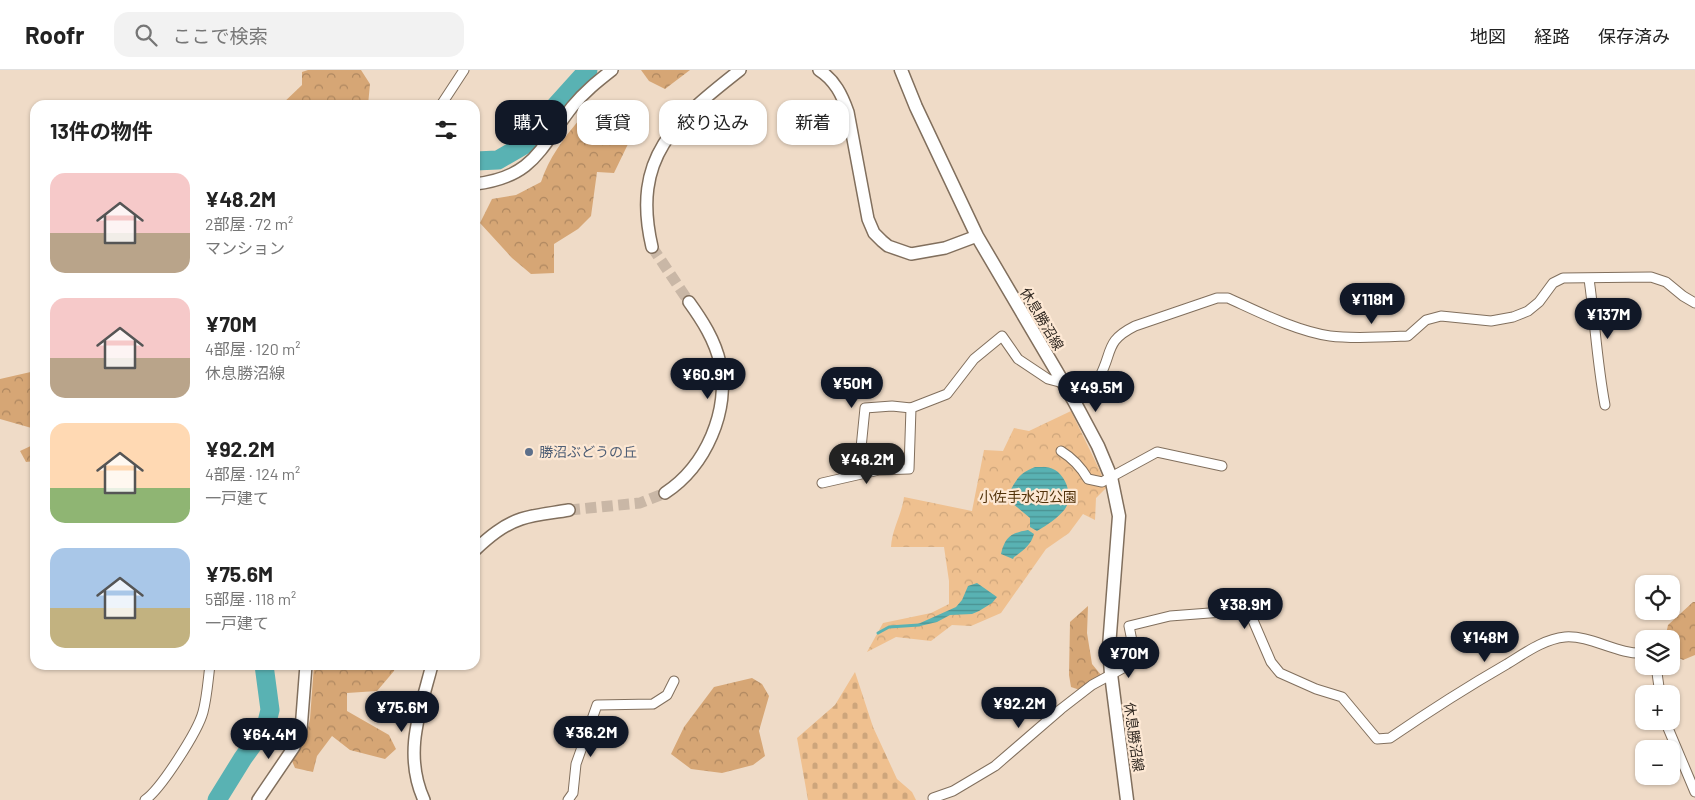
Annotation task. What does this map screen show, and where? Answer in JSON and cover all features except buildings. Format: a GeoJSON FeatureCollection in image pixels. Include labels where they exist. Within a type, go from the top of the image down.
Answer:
{"type":"FeatureCollection","features":[{"type":"Feature","properties":{"kind":"main road","name":"休息勝沼線"},"geometry":{"type":"LineString","coordinates":[[901,70],[916,107],[977,236],[1074,401],[1098,446],[1111,477],[1118,516],[1109,647],[1127,800]]}},
{"type":"Feature","properties":{"kind":"street"},"geometry":{"type":"LineString","coordinates":[[444,100],[464,70]]}},
{"type":"Feature","properties":{"kind":"street"},"geometry":{"type":"LineString","coordinates":[[480,183],[509,176],[528,165],[540,153],[573,106],[590,88],[612,70]]}},
{"type":"Feature","properties":{"kind":"street"},"geometry":{"type":"LineString","coordinates":[[652,247],[647,226],[646,204],[647,186],[656,155],[672,130],[685,116],[740,70]]}},
{"type":"Feature","properties":{"kind":"street"},"geometry":{"type":"LineString","coordinates":[[819,70],[836,86],[843,97],[848,112],[868,219],[874,233],[882,242],[911,254],[945,248],[977,236]]}},
{"type":"Feature","properties":{"kind":"street"},"geometry":{"type":"LineString","coordinates":[[1074,401],[1099,378],[1109,349],[1114,340],[1124,332],[1217,298],[1228,298],[1303,329],[1330,336],[1408,336],[1426,320],[1440,316],[1491,321],[1513,317],[1528,311],[1539,302],[1553,283],[1564,278],[1589,279],[1651,276],[1666,282],[1695,303]]}},
{"type":"Feature","properties":{"kind":"street"},"geometry":{"type":"LineString","coordinates":[[1589,279],[1594,311],[1599,371],[1605,405]]}},
{"type":"Feature","properties":{"kind":"street"},"geometry":{"type":"LineString","coordinates":[[665,492],[678,484],[698,461],[708,444],[718,417],[722,397],[718,356],[703,322],[688,302]]}},
{"type":"Feature","properties":{"kind":"street"},"geometry":{"type":"LineString","coordinates":[[866,473],[860,458],[865,408],[892,406],[911,408],[948,394],[974,359],[1002,336],[1018,359],[1048,379],[1063,382]]}},
{"type":"Feature","properties":{"kind":"street"},"geometry":{"type":"LineString","coordinates":[[822,483],[879,470],[908,469],[911,408]]}},
{"type":"Feature","properties":{"kind":"street"},"geometry":{"type":"LineString","coordinates":[[1062,451],[1081,467],[1088,479],[1102,482],[1157,452],[1222,466]]}},
{"type":"Feature","properties":{"kind":"street"},"geometry":{"type":"LineString","coordinates":[[480,546],[504,527],[522,519],[568,510]]}},
{"type":"Feature","properties":{"kind":"street"},"geometry":{"type":"LineString","coordinates":[[933,798],[953,791],[995,766],[1092,685],[1136,662],[1129,626],[1170,616],[1236,611],[1252,618],[1271,662],[1280,673],[1316,690],[1342,697],[1377,739],[1390,738],[1462,690],[1545,642],[1567,637],[1635,654]]}},
{"type":"Feature","properties":{"kind":"street"},"geometry":{"type":"LineString","coordinates":[[145,800],[154,792],[194,732],[203,713],[209,670]]}},
{"type":"Feature","properties":{"kind":"street"},"geometry":{"type":"LineString","coordinates":[[258,800],[294,747],[301,730],[306,670]]}},
{"type":"Feature","properties":{"kind":"street"},"geometry":{"type":"LineString","coordinates":[[424,800],[415,775],[413,755],[419,716],[431,670]]}},
{"type":"Feature","properties":{"kind":"street"},"geometry":{"type":"LineString","coordinates":[[568,800],[573,794],[576,764],[597,705],[653,704],[668,695],[674,681]]}},
{"type":"Feature","properties":{"kind":"street"},"geometry":{"type":"LineString","coordinates":[[1669,730],[1695,792]]}},
{"type":"Feature","properties":{"kind":"green space"},"geometry":{"type":"Polygon","coordinates":[[[308,70],[361,70],[370,84],[368,100],[286,100],[302,85],[302,72],[308,70]]]}},
{"type":"Feature","properties":{"kind":"green space"},"geometry":{"type":"Polygon","coordinates":[[[641,70],[690,70],[665,89],[649,81],[641,70]]]}},
{"type":"Feature","properties":{"kind":"green space"},"geometry":{"type":"Polygon","coordinates":[[[577,122],[577,145],[628,145],[614,173],[597,172],[591,216],[578,229],[554,244],[554,273],[531,274],[512,258],[480,223],[492,199],[516,195],[541,182],[560,145],[567,145],[567,134],[577,122]]]}},
{"type":"Feature","properties":{"kind":"green space"},"geometry":{"type":"Polygon","coordinates":[[[30,372],[30,428],[0,419],[0,379],[30,372]]]}},
{"type":"Feature","properties":{"kind":"green space","name":"小佐手水辺公園"},"geometry":{"type":"Polygon","coordinates":[[[1071,411],[1100,471],[1106,488],[1096,498],[1095,520],[1083,514],[1069,533],[1046,549],[1001,613],[971,626],[952,625],[931,641],[896,637],[867,652],[883,623],[931,613],[949,604],[949,581],[944,547],[891,547],[904,497],[972,511],[984,450],[1003,451],[1014,428],[1029,431],[1071,411]]]}},
{"type":"Feature","properties":{"kind":"green space"},"geometry":{"type":"Polygon","coordinates":[[[30,446],[30,462],[26,462],[20,451],[30,446]]]}},
{"type":"Feature","properties":{"kind":"green space"},"geometry":{"type":"Polygon","coordinates":[[[1695,602],[1695,655],[1683,660],[1680,658],[1680,630],[1667,630],[1668,625],[1673,620],[1680,620],[1680,614],[1695,602]]]}},
{"type":"Feature","properties":{"kind":"green space"},"geometry":{"type":"Polygon","coordinates":[[[1088,606],[1087,633],[1092,664],[1101,675],[1080,690],[1071,687],[1069,675],[1070,622],[1088,606]]]}},
{"type":"Feature","properties":{"kind":"green space"},"geometry":{"type":"Polygon","coordinates":[[[314,670],[394,670],[377,691],[347,693],[347,711],[389,735],[396,749],[385,759],[350,750],[332,736],[317,756],[313,772],[295,768],[292,761],[305,740],[310,719],[314,670]]]}},
{"type":"Feature","properties":{"kind":"green space"},"geometry":{"type":"Polygon","coordinates":[[[855,672],[873,727],[897,779],[912,792],[916,800],[808,800],[797,738],[835,705],[855,672]]]}},
{"type":"Feature","properties":{"kind":"green space"},"geometry":{"type":"Polygon","coordinates":[[[752,678],[762,684],[769,696],[759,731],[765,756],[753,765],[722,773],[691,769],[671,754],[684,727],[714,687],[752,678]]]}},
{"type":"Feature","properties":{"kind":"water"},"geometry":{"type":"Polygon","coordinates":[[[1035,467],[1050,468],[1059,473],[1066,482],[1069,493],[1065,509],[1055,519],[1037,531],[1030,527],[1030,518],[1012,503],[1009,493],[1019,477],[1035,467]]]}},
{"type":"Feature","properties":{"kind":"water"},"geometry":{"type":"Polygon","coordinates":[[[1028,530],[1034,534],[1029,545],[1013,559],[1001,554],[1005,543],[1013,534],[1028,530]]]}},
{"type":"Feature","properties":{"kind":"water"},"geometry":{"type":"Polygon","coordinates":[[[977,583],[997,597],[992,603],[972,614],[950,615],[937,622],[920,626],[918,624],[956,607],[962,600],[968,586],[977,583]]]}},
{"type":"Feature","properties":{"kind":"waterway"},"geometry":{"type":"LineString","coordinates":[[480,161],[498,160],[524,145],[550,112],[588,70]]}},
{"type":"Feature","properties":{"kind":"waterway"},"geometry":{"type":"LineString","coordinates":[[878,633],[889,627],[919,625]]}},
{"type":"Feature","properties":{"kind":"waterway"},"geometry":{"type":"LineString","coordinates":[[217,800],[243,758],[266,726],[270,710],[265,670]]}},
{"type":"Feature","properties":{"kind":"tunnel"},"geometry":{"type":"LineString","coordinates":[[652,247],[689,302]]}},
{"type":"Feature","properties":{"kind":"tunnel"},"geometry":{"type":"LineString","coordinates":[[569,510],[640,503],[665,493]]}},
{"type":"Feature","properties":{"kind":"place","name":"勝沼ぶどうの丘"},"geometry":{"type":"Point","coordinates":[529,452]}}]}
